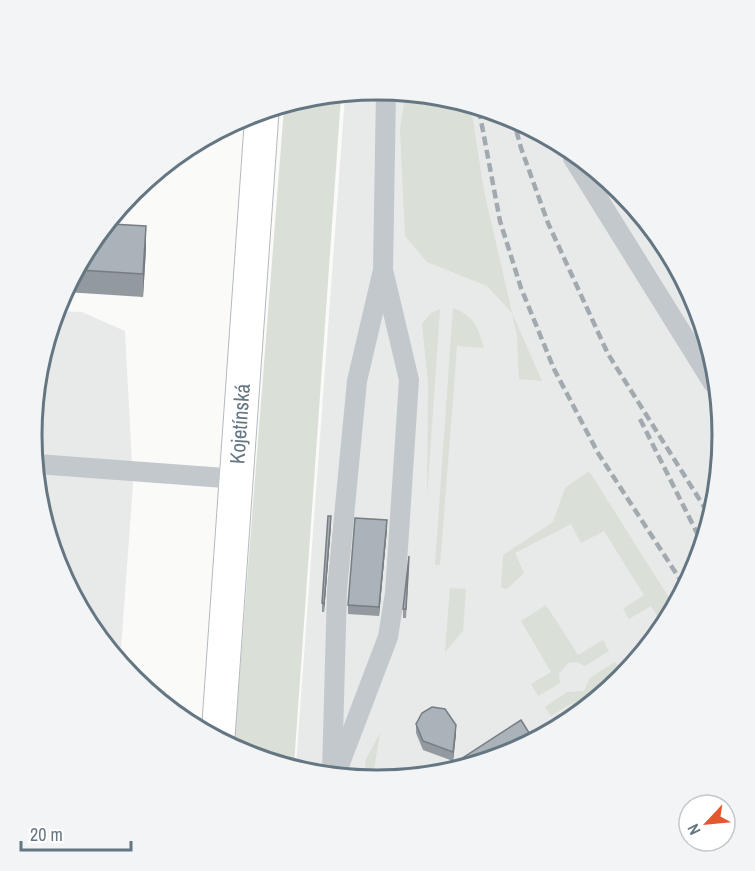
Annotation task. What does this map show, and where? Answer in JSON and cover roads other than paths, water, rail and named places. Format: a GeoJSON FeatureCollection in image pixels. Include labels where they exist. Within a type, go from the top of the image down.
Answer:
{"type":"FeatureCollection","features":[{"type":"Feature","properties":{"kind":"main road","name":"Kojetínská"},"geometry":{"type":"LineString","coordinates":[[218,730],[261,121]]}},
{"type":"Feature","properties":{"kind":"lane"},"geometry":{"type":"LineString","coordinates":[[332,768],[337,590],[356,392],[383,270],[386,100]]}},
{"type":"Feature","properties":{"kind":"lane"},"geometry":{"type":"LineString","coordinates":[[578,167],[708,374]]}},
{"type":"Feature","properties":{"kind":"lane"},"geometry":{"type":"LineString","coordinates":[[338,768],[388,637],[395,593],[409,380],[383,270]]}},
{"type":"Feature","properties":{"kind":"lane"},"geometry":{"type":"LineString","coordinates":[[44,465],[237,479]]}},
{"type":"Feature","properties":{"kind":"railway"},"geometry":{"type":"LineString","coordinates":[[480,116],[500,221],[521,288],[554,369],[598,453],[680,579]]}},
{"type":"Feature","properties":{"kind":"railway"},"geometry":{"type":"LineString","coordinates":[[516,131],[548,223],[608,354],[705,509]]}},
{"type":"Feature","properties":{"kind":"railway"},"geometry":{"type":"LineString","coordinates":[[640,419],[698,535]]}}]}
